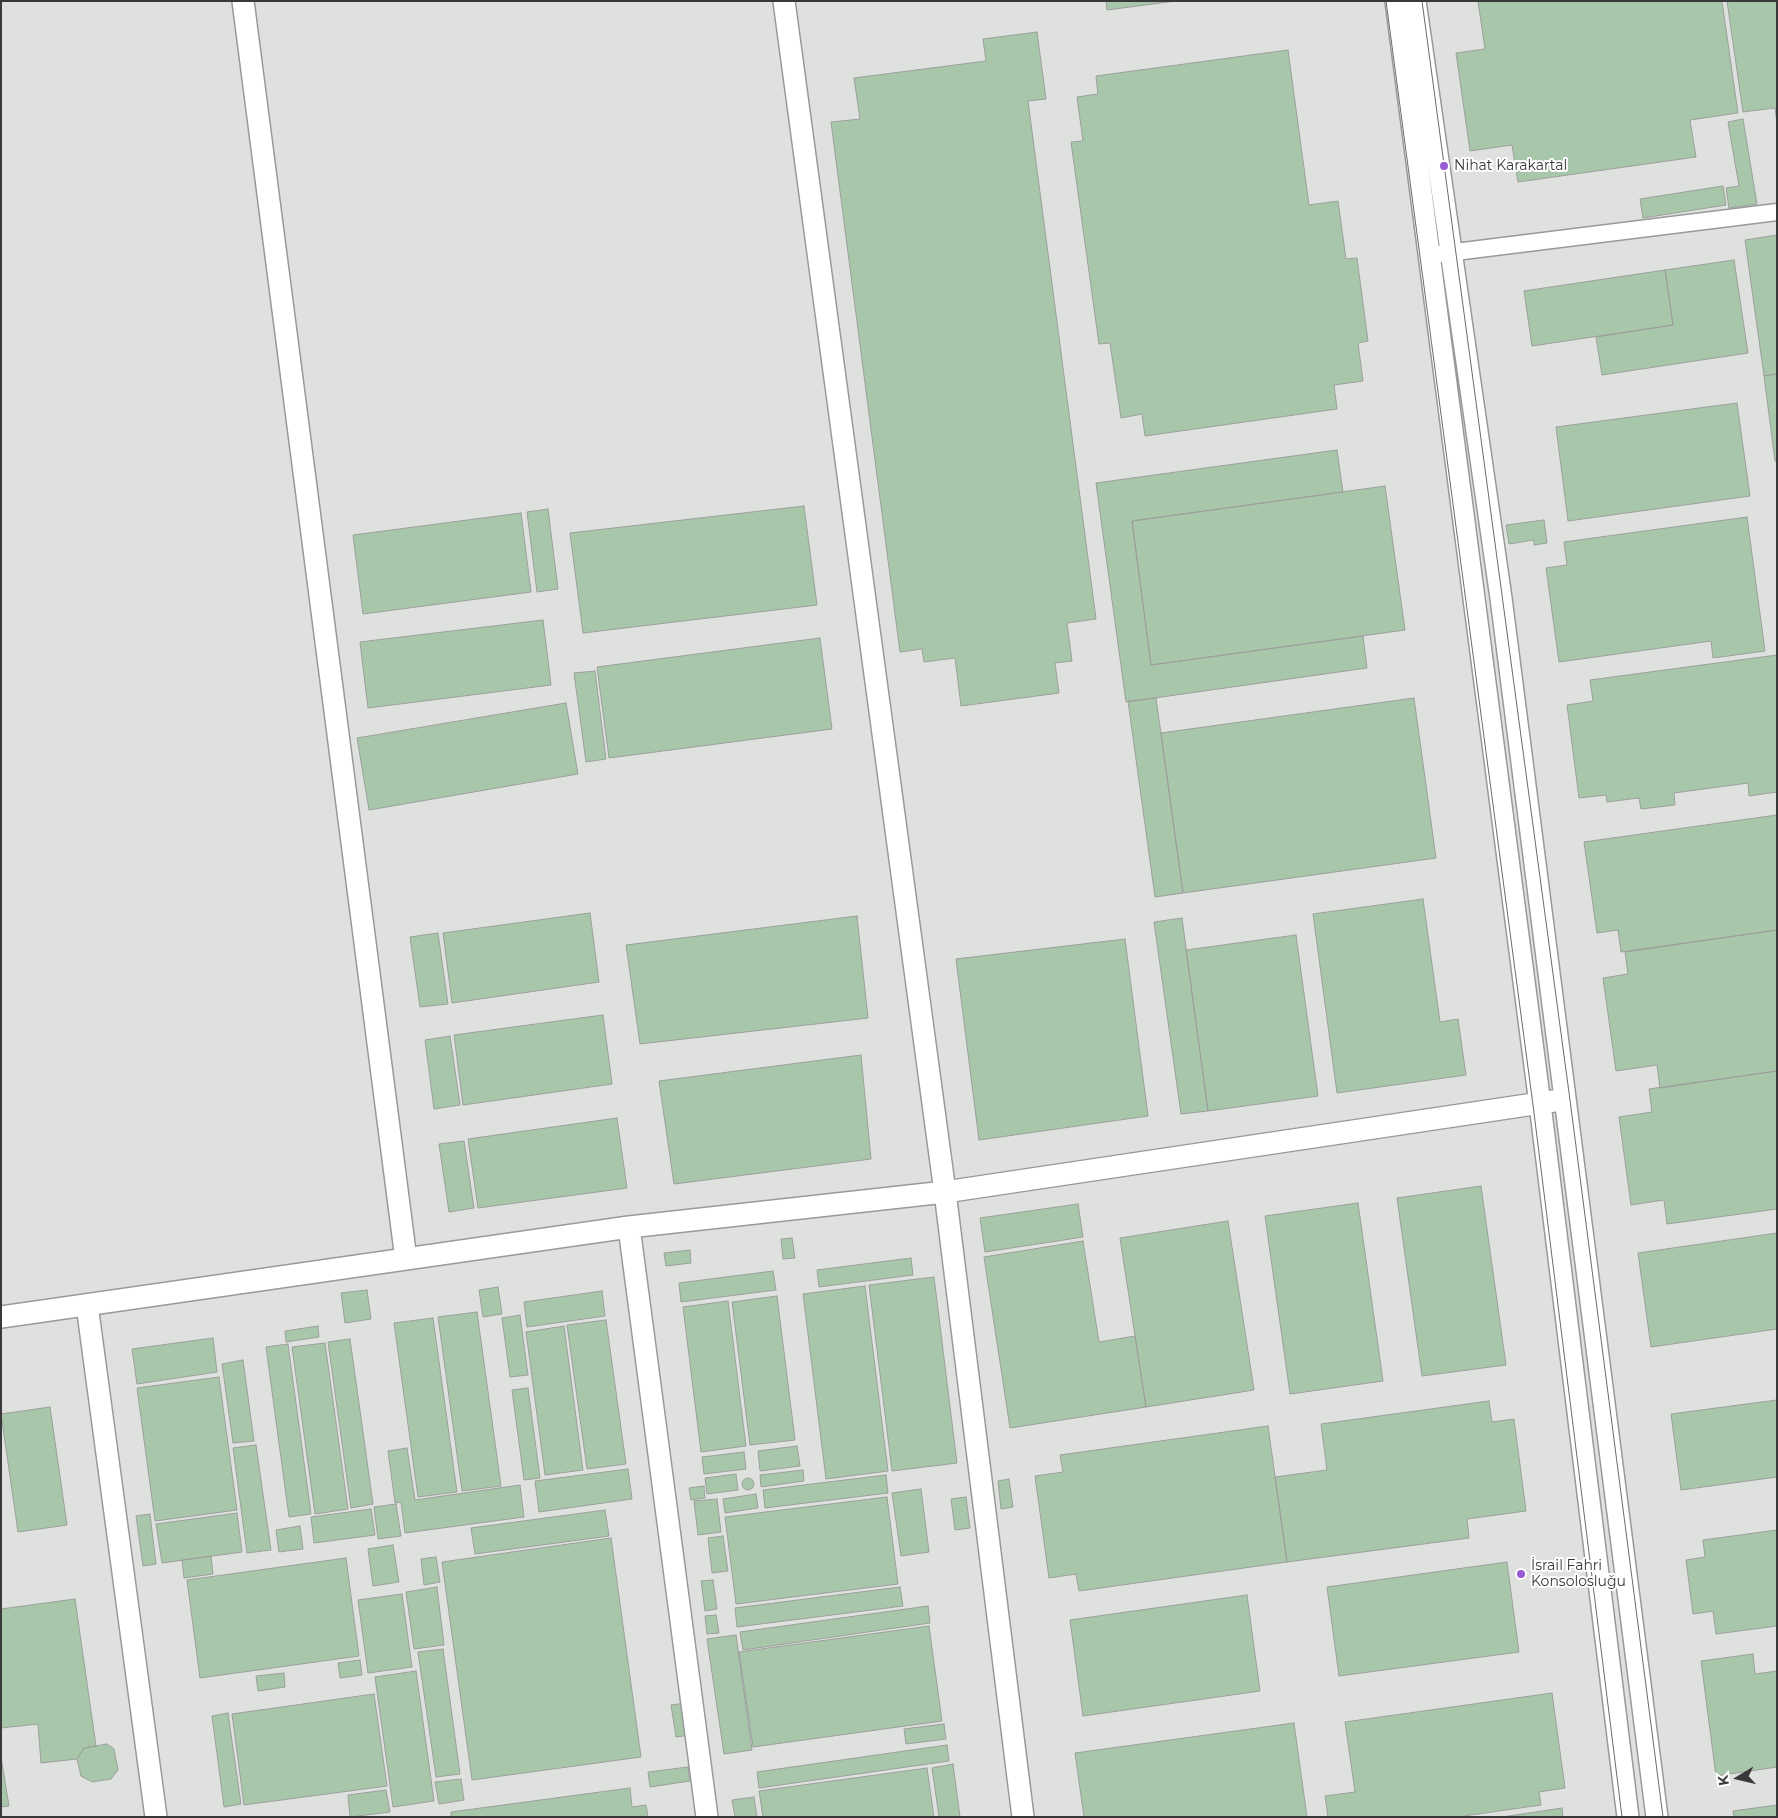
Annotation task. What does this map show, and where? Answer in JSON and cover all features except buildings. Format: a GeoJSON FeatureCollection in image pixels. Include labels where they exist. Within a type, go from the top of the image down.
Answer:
{"type":"FeatureCollection","features":[{"type":"Feature","properties":{"kind":"street"},"geometry":{"type":"LineString","coordinates":[[243,1],[406,1259]]}},
{"type":"Feature","properties":{"kind":"street"},"geometry":{"type":"LineString","coordinates":[[784,1],[945,1192],[1023,1817]]}},
{"type":"Feature","properties":{"kind":"street"},"geometry":{"type":"LineString","coordinates":[[1396,1],[1501,598],[1657,1817]]}},
{"type":"Feature","properties":{"kind":"street"},"geometry":{"type":"LineString","coordinates":[[1415,1],[1440,254],[1540,1104],[1628,1817]]}},
{"type":"Feature","properties":{"kind":"street"},"geometry":{"type":"LineString","coordinates":[[1440,254],[1777,212]]}},
{"type":"Feature","properties":{"kind":"street"},"geometry":{"type":"LineString","coordinates":[[1,1317],[629,1227],[945,1192],[1564,1100]]}},
{"type":"Feature","properties":{"kind":"street"},"geometry":{"type":"LineString","coordinates":[[629,1227],[707,1817]]}},
{"type":"Feature","properties":{"kind":"street"},"geometry":{"type":"LineString","coordinates":[[88,1305],[156,1817]]}},
{"type":"Feature","properties":{"kind":"tram line"},"geometry":{"type":"LineString","coordinates":[[1386,1],[1533,1105],[1622,1817]]}},
{"type":"Feature","properties":{"kind":"tram line"},"geometry":{"type":"LineString","coordinates":[[1422,1],[1570,1100],[1663,1817]]}},
{"type":"Feature","properties":{"kind":"place","name":"Nihat Karakartal"},"geometry":{"type":"Point","coordinates":[1444,166]}},
{"type":"Feature","properties":{"kind":"place","name":"İsrail Fahri Konsolosluğu"},"geometry":{"type":"Point","coordinates":[1521,1574]}}]}
